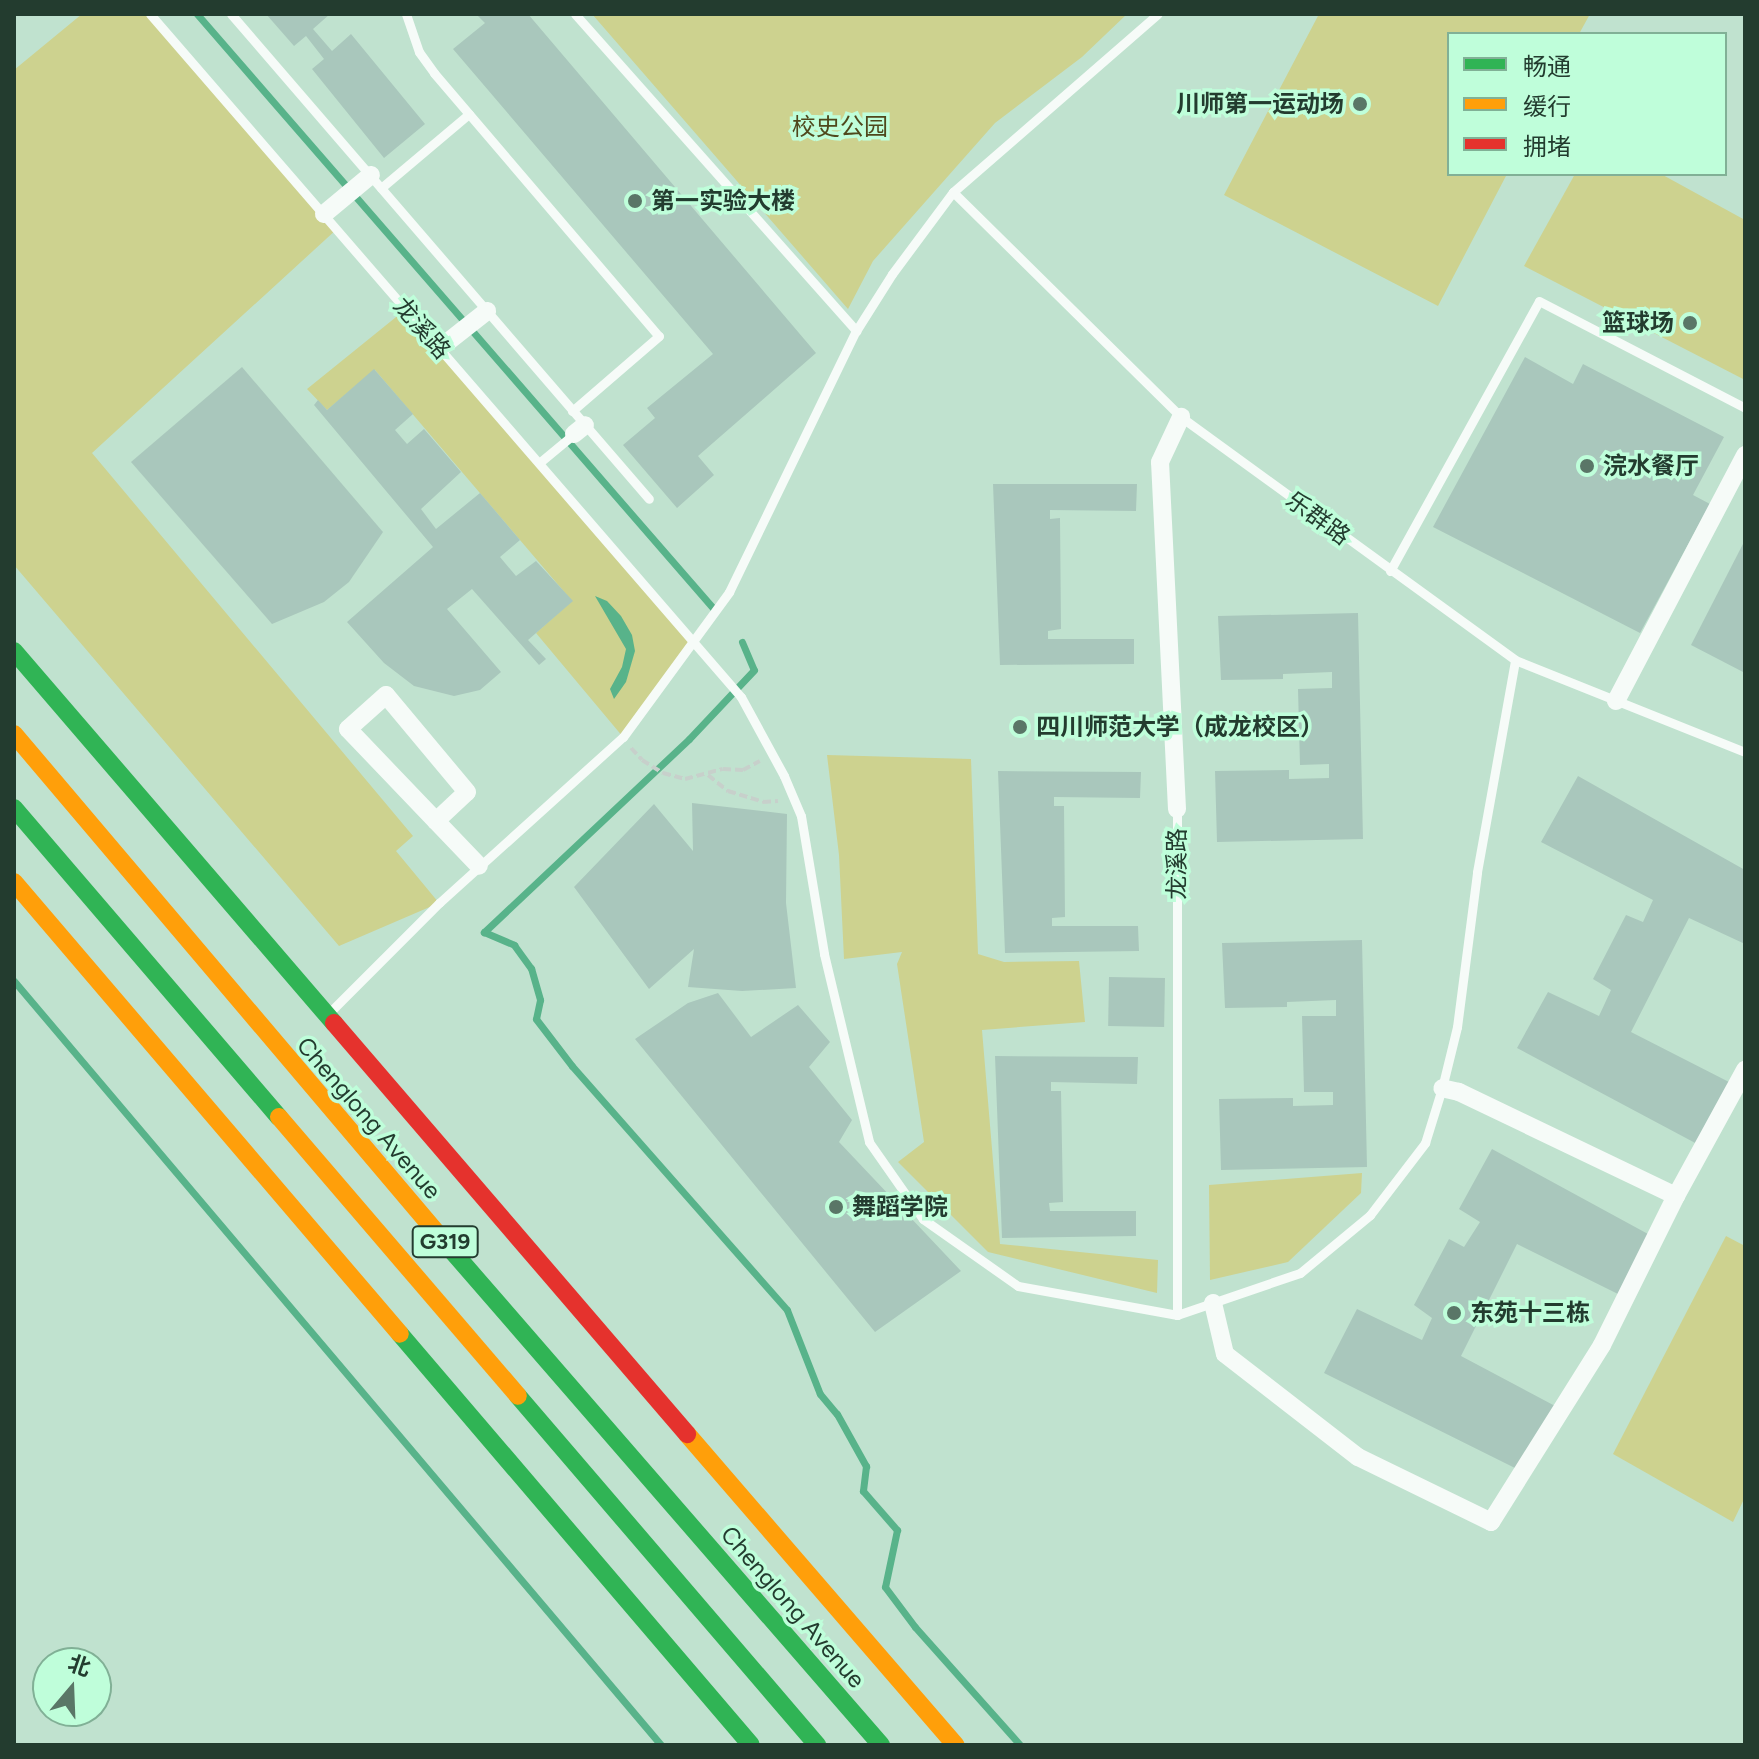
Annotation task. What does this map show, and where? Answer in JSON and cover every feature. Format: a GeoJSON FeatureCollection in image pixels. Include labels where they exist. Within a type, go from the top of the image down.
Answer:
{"type":"FeatureCollection","features":[{"type":"Feature","properties":{"kind":"main road"},"geometry":{"type":"LineString","coordinates":[[14,651],[955,1745]]}},
{"type":"Feature","properties":{"kind":"main road","name":"Chenglong Avenue"},"geometry":{"type":"LineString","coordinates":[[14,734],[287,1060],[881,1745]]}},
{"type":"Feature","properties":{"kind":"main road","name":"G319"},"geometry":{"type":"LineString","coordinates":[[14,808],[817,1745]]}},
{"type":"Feature","properties":{"kind":"main road"},"geometry":{"type":"LineString","coordinates":[[14,882],[751,1745]]}},
{"type":"Feature","properties":{"kind":"street"},"geometry":{"type":"LineString","coordinates":[[324,214],[343,198],[370,183]]}},
{"type":"Feature","properties":{"kind":"street"},"geometry":{"type":"LineString","coordinates":[[440,348],[474,321]]}},
{"type":"Feature","properties":{"kind":"street","name":"龙溪路"},"geometry":{"type":"LineString","coordinates":[[1177,809],[1160,462],[1181,417]]}},
{"type":"Feature","properties":{"kind":"street"},"geometry":{"type":"LineString","coordinates":[[1616,701],[1745,455]]}},
{"type":"Feature","properties":{"kind":"street"},"geometry":{"type":"LineString","coordinates":[[436,821],[467,792],[386,695],[348,729],[479,866]]}},
{"type":"Feature","properties":{"kind":"street"},"geometry":{"type":"LineString","coordinates":[[1213,1303],[1225,1354],[1358,1457],[1491,1522],[1602,1345],[1676,1196],[1745,1070]]}},
{"type":"Feature","properties":{"kind":"street"},"geometry":{"type":"LineString","coordinates":[[1442,1088],[1459,1092],[1676,1196]]}},
{"type":"Feature","properties":{"kind":"lane","name":"龙溪路"},"geometry":{"type":"LineString","coordinates":[[150,14],[695,641],[741,697],[773,754]]}},
{"type":"Feature","properties":{"kind":"lane"},"geometry":{"type":"LineString","coordinates":[[231,14],[370,183],[474,321],[572,411],[573,435],[649,499]]}},
{"type":"Feature","properties":{"kind":"lane"},"geometry":{"type":"LineString","coordinates":[[406,14],[419,52],[659,336],[572,411]]}},
{"type":"Feature","properties":{"kind":"lane"},"geometry":{"type":"LineString","coordinates":[[575,14],[856,331]]}},
{"type":"Feature","properties":{"kind":"lane"},"geometry":{"type":"LineString","coordinates":[[327,1016],[479,866],[623,737],[729,592],[856,331],[892,274],[953,192],[1158,14]]}},
{"type":"Feature","properties":{"kind":"lane"},"geometry":{"type":"LineString","coordinates":[[370,183],[469,114]]}},
{"type":"Feature","properties":{"kind":"lane","name":"乐群路"},"geometry":{"type":"LineString","coordinates":[[953,192],[1181,417],[1515,660],[1745,752]]}},
{"type":"Feature","properties":{"kind":"lane"},"geometry":{"type":"LineString","coordinates":[[1390,571],[1539,301],[1745,408]]}},
{"type":"Feature","properties":{"kind":"lane"},"geometry":{"type":"LineString","coordinates":[[539,463],[573,435]]}},
{"type":"Feature","properties":{"kind":"lane"},"geometry":{"type":"LineString","coordinates":[[773,754],[801,816],[824,954],[869,1142],[923,1219],[1018,1286],[1177,1315],[1300,1273],[1370,1215],[1425,1143],[1457,1027],[1477,872],[1515,660]]}},
{"type":"Feature","properties":{"kind":"lane","name":"龙溪路"},"geometry":{"type":"LineString","coordinates":[[1177,809],[1177,1315]]}},
{"type":"Feature","properties":{"kind":"path"},"geometry":{"type":"LineString","coordinates":[[642,760],[663,773],[685,779],[723,769],[743,770],[773,754]]}},
{"type":"Feature","properties":{"kind":"path"},"geometry":{"type":"LineString","coordinates":[[708,775],[728,791],[763,802],[793,796]]}},
{"type":"Feature","properties":{"kind":"green space"},"geometry":{"type":"Polygon","coordinates":[[[82,14],[150,14],[337,229],[92,453],[413,836],[396,851],[439,903],[339,946],[14,565],[14,70],[82,14]]]}},
{"type":"Feature","properties":{"kind":"green space","name":"校史公园"},"geometry":{"type":"Polygon","coordinates":[[[592,14],[1127,14],[1082,57],[995,123],[873,261],[848,309],[592,14]]]}},
{"type":"Feature","properties":{"kind":"green space","name":"川师第一运动场"},"geometry":{"type":"Polygon","coordinates":[[[1319,14],[1590,14],[1580,32],[1447,32],[1447,176],[1506,176],[1438,306],[1224,195],[1319,14]]]}},
{"type":"Feature","properties":{"kind":"green space","name":"篮球场"},"geometry":{"type":"Polygon","coordinates":[[[1574,176],[1665,176],[1745,220],[1745,380],[1524,266],[1574,176]]]}},
{"type":"Feature","properties":{"kind":"green space"},"geometry":{"type":"Polygon","coordinates":[[[406,309],[695,641],[623,737],[536,633],[572,601],[375,370],[327,410],[307,389],[406,309]]]}},
{"type":"Feature","properties":{"kind":"green space"},"geometry":{"type":"Polygon","coordinates":[[[827,755],[971,759],[978,954],[1004,962],[1079,961],[1085,1022],[982,1030],[1000,1244],[1158,1260],[1157,1293],[988,1252],[898,1162],[924,1142],[897,964],[902,952],[844,959],[839,855],[827,755]]]}},
{"type":"Feature","properties":{"kind":"green space"},"geometry":{"type":"Polygon","coordinates":[[[1362,1173],[1361,1193],[1288,1262],[1210,1280],[1209,1185],[1362,1173]]]}},
{"type":"Feature","properties":{"kind":"green space"},"geometry":{"type":"Polygon","coordinates":[[[1726,1236],[1745,1246],[1745,1497],[1733,1522],[1613,1454],[1726,1236]]]}},
{"type":"Feature","properties":{"kind":"shaded area"},"geometry":{"type":"Polygon","coordinates":[[[595,596],[607,601],[621,616],[632,635],[635,651],[626,682],[614,699],[610,689],[622,667],[626,649],[595,596]]]}},
{"type":"Feature","properties":{"kind":"building"},"geometry":{"type":"Polygon","coordinates":[[[266,14],[330,14],[313,29],[332,51],[351,34],[425,124],[384,158],[312,69],[324,59],[306,36],[294,46],[266,14]]]}},
{"type":"Feature","properties":{"kind":"building","name":"第一实验大楼"},"geometry":{"type":"Polygon","coordinates":[[[476,14],[528,14],[816,353],[698,456],[714,475],[677,508],[623,445],[655,418],[647,408],[713,354],[453,49],[485,23],[476,14]]]}},
{"type":"Feature","properties":{"kind":"building","name":"浣水餐厅"},"geometry":{"type":"Polygon","coordinates":[[[1525,357],[1573,384],[1583,364],[1724,437],[1693,495],[1710,504],[1640,633],[1433,527],[1525,357]]]}},
{"type":"Feature","properties":{"kind":"building"},"geometry":{"type":"Polygon","coordinates":[[[242,367],[383,532],[349,582],[324,602],[272,624],[131,462],[242,367]]]}},
{"type":"Feature","properties":{"kind":"building"},"geometry":{"type":"Polygon","coordinates":[[[374,369],[413,414],[395,430],[407,444],[424,429],[461,472],[421,509],[436,529],[480,493],[520,540],[500,557],[516,576],[536,561],[573,601],[528,640],[546,659],[539,665],[472,589],[447,609],[501,672],[480,690],[454,696],[414,686],[384,663],[347,622],[433,547],[314,405],[318,400],[327,410],[374,369]]]}},
{"type":"Feature","properties":{"kind":"building"},"geometry":{"type":"Polygon","coordinates":[[[993,484],[1137,484],[1136,511],[1050,510],[1050,519],[1060,518],[1061,629],[1048,631],[1048,639],[1134,639],[1134,664],[1000,665],[993,484]]]}},
{"type":"Feature","properties":{"kind":"building"},"geometry":{"type":"Polygon","coordinates":[[[1745,540],[1745,673],[1691,645],[1745,540]]]}},
{"type":"Feature","properties":{"kind":"building"},"geometry":{"type":"Polygon","coordinates":[[[1358,613],[1363,839],[1217,842],[1215,771],[1289,770],[1289,779],[1329,778],[1329,764],[1300,765],[1298,689],[1332,688],[1332,672],[1283,674],[1283,679],[1221,680],[1218,616],[1358,613]]]}},
{"type":"Feature","properties":{"kind":"building"},"geometry":{"type":"Polygon","coordinates":[[[998,771],[1141,772],[1140,798],[1054,797],[1054,806],[1064,806],[1065,917],[1052,918],[1052,926],[1138,926],[1139,951],[1005,953],[998,771]]]}},
{"type":"Feature","properties":{"kind":"building"},"geometry":{"type":"Polygon","coordinates":[[[1578,776],[1745,870],[1745,944],[1689,918],[1631,1032],[1729,1082],[1699,1145],[1517,1048],[1548,992],[1599,1016],[1611,990],[1593,979],[1626,915],[1643,922],[1653,900],[1541,842],[1578,776]]]}},
{"type":"Feature","properties":{"kind":"building"},"geometry":{"type":"Polygon","coordinates":[[[692,803],[787,814],[786,903],[796,988],[742,991],[688,987],[694,949],[649,989],[574,887],[654,804],[693,851],[692,803]]]}},
{"type":"Feature","properties":{"kind":"building"},"geometry":{"type":"Polygon","coordinates":[[[1362,940],[1367,1167],[1221,1170],[1219,1099],[1293,1098],[1293,1106],[1333,1105],[1333,1092],[1304,1092],[1302,1016],[1336,1016],[1336,1000],[1287,1002],[1287,1007],[1225,1008],[1222,943],[1362,940]]]}},
{"type":"Feature","properties":{"kind":"building"},"geometry":{"type":"Polygon","coordinates":[[[1109,977],[1165,978],[1164,1027],[1108,1026],[1109,977]]]}},
{"type":"Feature","properties":{"kind":"building","name":"舞蹈学院"},"geometry":{"type":"Polygon","coordinates":[[[718,993],[751,1037],[798,1005],[830,1042],[809,1067],[852,1120],[839,1142],[961,1271],[875,1332],[635,1039],[688,1003],[718,993]]]}},
{"type":"Feature","properties":{"kind":"building"},"geometry":{"type":"Polygon","coordinates":[[[995,1056],[1138,1057],[1137,1084],[1051,1082],[1051,1091],[1061,1091],[1063,1202],[1049,1203],[1050,1211],[1136,1211],[1136,1236],[1002,1238],[995,1056]]]}},
{"type":"Feature","properties":{"kind":"building","name":"东苑十三栋"},"geometry":{"type":"Polygon","coordinates":[[[1492,1149],[1648,1234],[1618,1294],[1517,1244],[1461,1356],[1557,1407],[1523,1472],[1324,1373],[1357,1309],[1422,1340],[1432,1318],[1414,1305],[1449,1239],[1464,1247],[1480,1222],[1459,1209],[1492,1149]]]}},
{"type":"Feature","properties":{"kind":"waterway"},"geometry":{"type":"LineString","coordinates":[[197,14],[713,608]]}},
{"type":"Feature","properties":{"kind":"waterway"},"geometry":{"type":"LineString","coordinates":[[742,642],[754,670],[689,739],[484,932],[514,945],[531,968],[540,1000],[536,1019],[572,1066],[787,1310],[820,1394],[837,1414],[866,1466],[863,1491],[897,1530],[885,1587],[915,1627],[1020,1745]]}},
{"type":"Feature","properties":{"kind":"waterway"},"geometry":{"type":"LineString","coordinates":[[14,981],[661,1745]]}},
{"type":"Feature","properties":{"kind":"traffic: fast"},"geometry":{"type":"LineString","coordinates":[[14,651],[334,1023]]}},
{"type":"Feature","properties":{"kind":"traffic: fast"},"geometry":{"type":"LineString","coordinates":[[14,808],[279,1117]]}},
{"type":"Feature","properties":{"kind":"traffic: fast"},"geometry":{"type":"LineString","coordinates":[[447,1245],[881,1745]]}},
{"type":"Feature","properties":{"kind":"traffic: fast"},"geometry":{"type":"LineString","coordinates":[[400,1334],[751,1745]]}},
{"type":"Feature","properties":{"kind":"traffic: fast"},"geometry":{"type":"LineString","coordinates":[[518,1396],[817,1745]]}},
{"type":"Feature","properties":{"kind":"traffic: slow"},"geometry":{"type":"LineString","coordinates":[[14,734],[447,1245]]}},
{"type":"Feature","properties":{"kind":"traffic: slow"},"geometry":{"type":"LineString","coordinates":[[14,882],[400,1334]]}},
{"type":"Feature","properties":{"kind":"traffic: slow"},"geometry":{"type":"LineString","coordinates":[[279,1117],[518,1396]]}},
{"type":"Feature","properties":{"kind":"traffic: slow"},"geometry":{"type":"LineString","coordinates":[[687,1434],[955,1745]]}},
{"type":"Feature","properties":{"kind":"traffic: jam"},"geometry":{"type":"LineString","coordinates":[[334,1023],[687,1434]]}},
{"type":"Feature","properties":{"kind":"place","name":"川师第一运动场"},"geometry":{"type":"Point","coordinates":[1360,104]}},
{"type":"Feature","properties":{"kind":"place","name":"第一实验大楼"},"geometry":{"type":"Point","coordinates":[635,201]}},
{"type":"Feature","properties":{"kind":"place","name":"篮球场"},"geometry":{"type":"Point","coordinates":[1690,323]}},
{"type":"Feature","properties":{"kind":"place","name":"浣水餐厅"},"geometry":{"type":"Point","coordinates":[1587,466]}},
{"type":"Feature","properties":{"kind":"place","name":"四川师范大学（成龙校区）"},"geometry":{"type":"Point","coordinates":[1020,727]}},
{"type":"Feature","properties":{"kind":"place","name":"舞蹈学院"},"geometry":{"type":"Point","coordinates":[836,1207]}},
{"type":"Feature","properties":{"kind":"place","name":"东苑十三栋"},"geometry":{"type":"Point","coordinates":[1454,1313]}}]}
